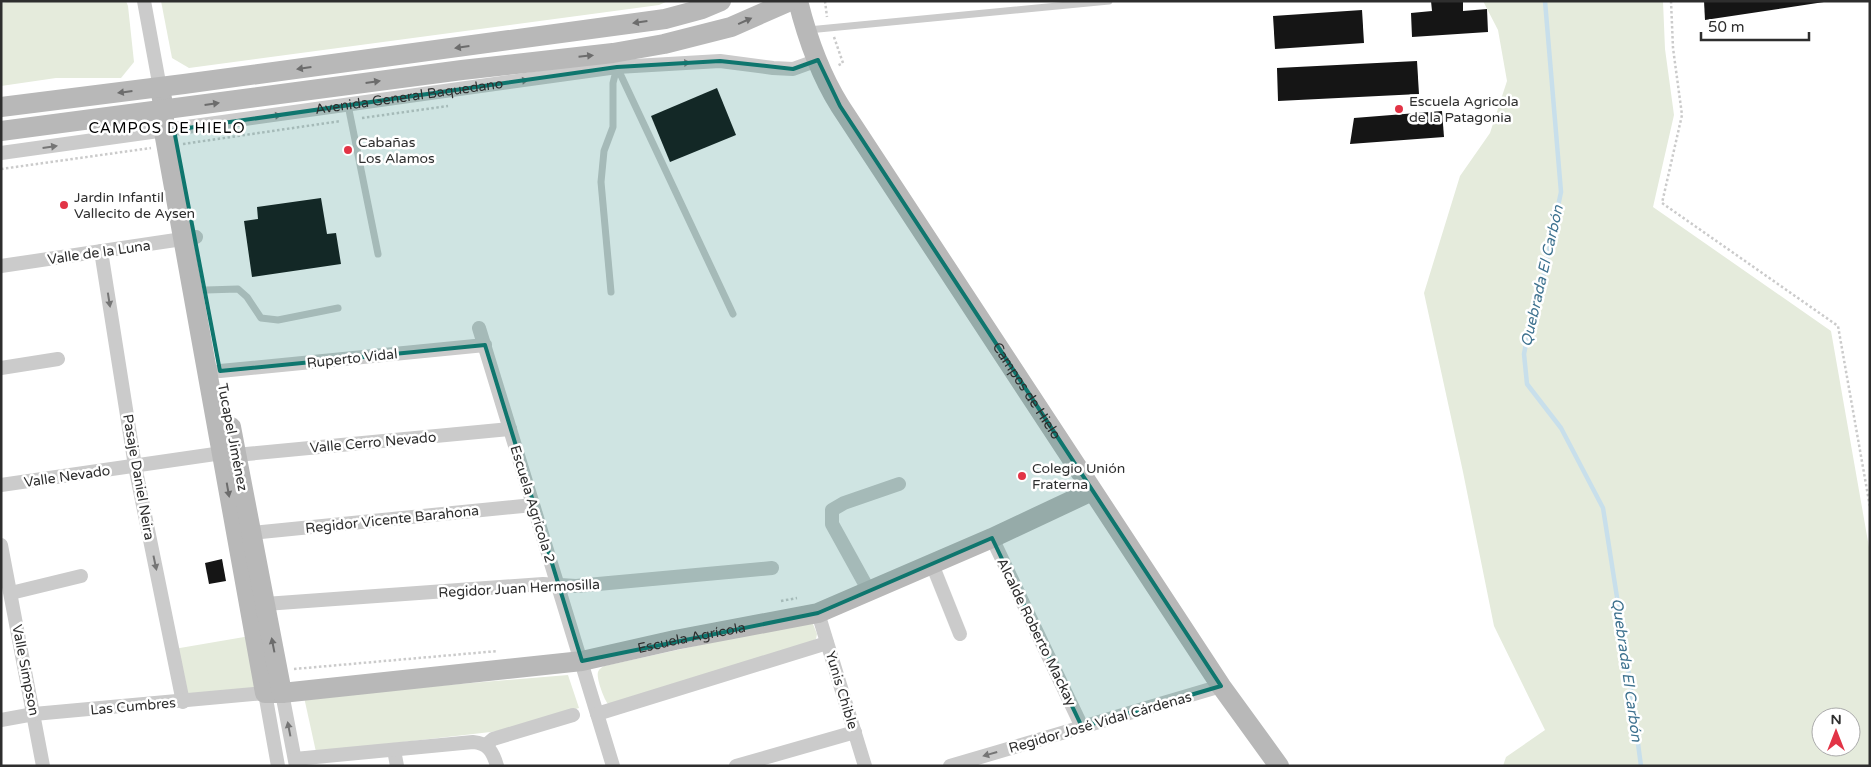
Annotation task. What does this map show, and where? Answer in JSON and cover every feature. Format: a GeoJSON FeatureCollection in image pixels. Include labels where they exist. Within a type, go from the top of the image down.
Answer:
{"type":"FeatureCollection","features":[{"type":"Feature","properties":{"kind":"street","name":"Tucapel Jiménez"},"geometry":{"type":"LineString","coordinates":[[144,1],[274,693],[296,763]]}},
{"type":"Feature","properties":{"kind":"street"},"geometry":{"type":"LineString","coordinates":[[1,107],[160,88],[665,19],[702,9],[721,1]]}},
{"type":"Feature","properties":{"kind":"street","name":"Avenida General Baquedano"},"geometry":{"type":"LineString","coordinates":[[1,131],[462,70],[614,53],[664,44],[731,27],[790,1]]}},
{"type":"Feature","properties":{"kind":"street","name":"Campos de Hielo"},"geometry":{"type":"LineString","coordinates":[[798,1],[820,66],[832,94],[1221,686],[1279,766]]}},
{"type":"Feature","properties":{"kind":"street","name":"Avenida General Baquedano"},"geometry":{"type":"LineString","coordinates":[[1,153],[170,138],[348,105],[617,67],[720,61],[793,69],[820,66]]}},
{"type":"Feature","properties":{"kind":"street","name":"Tucapel Jiménez"},"geometry":{"type":"LineString","coordinates":[[190,238],[206,290],[220,371],[229,454],[251,533],[278,671],[274,693],[278,766]]}},
{"type":"Feature","properties":{"kind":"street","name":"Valle de la Luna"},"geometry":{"type":"LineString","coordinates":[[1,266],[190,238]]}},
{"type":"Feature","properties":{"kind":"street","name":"Pasaje Daniel Neira"},"geometry":{"type":"LineString","coordinates":[[101,251],[135,466],[184,702]]}},
{"type":"Feature","properties":{"kind":"street","name":"Escuela Agrícola 2"},"geometry":{"type":"LineString","coordinates":[[479,328],[613,766]]}},
{"type":"Feature","properties":{"kind":"street","name":"Ruperto Vidal"},"geometry":{"type":"LineString","coordinates":[[220,371],[484,345]]}},
{"type":"Feature","properties":{"kind":"street"},"geometry":{"type":"LineString","coordinates":[[1,368],[58,359]]}},
{"type":"Feature","properties":{"kind":"street","name":"Valle Cerro Nevado"},"geometry":{"type":"LineString","coordinates":[[229,454],[510,429]]}},
{"type":"Feature","properties":{"kind":"street","name":"Valle Nevado"},"geometry":{"type":"LineString","coordinates":[[1,486],[229,454]]}},
{"type":"Feature","properties":{"kind":"street"},"geometry":{"type":"LineString","coordinates":[[869,592],[832,524],[832,510],[844,503],[899,484]]}},
{"type":"Feature","properties":{"kind":"street","name":"Escuela Agrícola"},"geometry":{"type":"LineString","coordinates":[[274,693],[582,661],[675,640],[818,613],[992,538],[1092,490]]}},
{"type":"Feature","properties":{"kind":"street","name":"Regidor Vicente Barahona"},"geometry":{"type":"LineString","coordinates":[[251,533],[533,505]]}},
{"type":"Feature","properties":{"kind":"street","name":"Alcalde Roberto Mackay"},"geometry":{"type":"LineString","coordinates":[[992,538],[1082,727]]}},
{"type":"Feature","properties":{"kind":"street","name":"Valle Simpson"},"geometry":{"type":"LineString","coordinates":[[1,544],[43,766]]}},
{"type":"Feature","properties":{"kind":"street"},"geometry":{"type":"LineString","coordinates":[[932,564],[960,634]]}},
{"type":"Feature","properties":{"kind":"street","name":"Regidor Juan Hermosilla"},"geometry":{"type":"LineString","coordinates":[[265,604],[543,584],[576,586],[772,568]]}},
{"type":"Feature","properties":{"kind":"street"},"geometry":{"type":"LineString","coordinates":[[11,593],[81,576]]}},
{"type":"Feature","properties":{"kind":"street","name":"Yunis Chible"},"geometry":{"type":"LineString","coordinates":[[818,613],[865,766]]}},
{"type":"Feature","properties":{"kind":"street"},"geometry":{"type":"LineString","coordinates":[[597,714],[828,643]]}},
{"type":"Feature","properties":{"kind":"street","name":"Regidor José Vidal Cárdenas"},"geometry":{"type":"LineString","coordinates":[[950,766],[1221,686]]}},
{"type":"Feature","properties":{"kind":"street","name":"Las Cumbres"},"geometry":{"type":"LineString","coordinates":[[1,720],[34,714],[274,693]]}},
{"type":"Feature","properties":{"kind":"street"},"geometry":{"type":"LineString","coordinates":[[486,746],[494,739],[574,715]]}},
{"type":"Feature","properties":{"kind":"street"},"geometry":{"type":"LineString","coordinates":[[736,766],[855,732]]}},
{"type":"Feature","properties":{"kind":"street"},"geometry":{"type":"LineString","coordinates":[[296,763],[473,742],[486,746],[492,752],[496,766]]}},
{"type":"Feature","properties":{"kind":"street"},"geometry":{"type":"LineString","coordinates":[[394,750],[397,766]]}},
{"type":"Feature","properties":{"kind":"lane"},"geometry":{"type":"LineString","coordinates":[[807,30],[1108,1]]}},
{"type":"Feature","properties":{"kind":"lane"},"geometry":{"type":"LineString","coordinates":[[611,292],[602,182],[604,152],[613,127],[613,83],[617,67]]}},
{"type":"Feature","properties":{"kind":"lane"},"geometry":{"type":"LineString","coordinates":[[617,67],[733,314]]}},
{"type":"Feature","properties":{"kind":"lane"},"geometry":{"type":"LineString","coordinates":[[348,105],[378,254]]}},
{"type":"Feature","properties":{"kind":"lane"},"geometry":{"type":"LineString","coordinates":[[206,290],[238,289],[261,318],[278,320],[338,308]]}},
{"type":"Feature","properties":{"kind":"path"},"geometry":{"type":"LineString","coordinates":[[820,66],[843,63],[825,11],[824,1]]}},
{"type":"Feature","properties":{"kind":"path"},"geometry":{"type":"LineString","coordinates":[[1671,1],[1673,48],[1682,115],[1662,203],[1838,326],[1870,507]]}},
{"type":"Feature","properties":{"kind":"path"},"geometry":{"type":"LineString","coordinates":[[1,169],[170,138],[351,120],[448,106]]}},
{"type":"Feature","properties":{"kind":"path"},"geometry":{"type":"LineString","coordinates":[[778,602],[797,598]]}},
{"type":"Feature","properties":{"kind":"path"},"geometry":{"type":"LineString","coordinates":[[278,671],[506,650]]}},
{"type":"Feature","properties":{"kind":"highlighted area"},"geometry":{"type":"Polygon","coordinates":[[[818,60],[840,106],[1221,686],[1082,727],[992,538],[818,613],[582,661],[485,345],[220,371],[174,130],[617,67],[720,61],[793,69],[818,60]]]}},
{"type":"Feature","properties":{"kind":"green space"},"geometry":{"type":"Polygon","coordinates":[[[13,1],[126,1],[134,62],[121,78],[56,78],[1,86],[1,3],[13,1]]]}},
{"type":"Feature","properties":{"kind":"green space"},"geometry":{"type":"Polygon","coordinates":[[[161,1],[668,1],[659,5],[189,68],[172,58],[161,1]]]}},
{"type":"Feature","properties":{"kind":"green space"},"geometry":{"type":"Polygon","coordinates":[[[1483,1],[1663,1],[1665,49],[1674,115],[1653,207],[1831,331],[1870,553],[1870,766],[1503,766],[1506,757],[1545,730],[1494,626],[1424,293],[1460,176],[1490,133],[1507,81],[1498,30],[1483,1]]]}},
{"type":"Feature","properties":{"kind":"green space"},"geometry":{"type":"Polygon","coordinates":[[[805,622],[813,624],[817,634],[816,639],[805,644],[608,704],[604,698],[598,679],[598,672],[604,666],[805,622]]]}},
{"type":"Feature","properties":{"kind":"green space"},"geometry":{"type":"Polygon","coordinates":[[[250,636],[260,689],[185,698],[174,649],[250,636]]]}},
{"type":"Feature","properties":{"kind":"green space"},"geometry":{"type":"Polygon","coordinates":[[[568,675],[579,708],[508,730],[316,752],[304,697],[568,675]]]}},
{"type":"Feature","properties":{"kind":"building"},"geometry":{"type":"Polygon","coordinates":[[[1431,1],[1463,1],[1463,11],[1487,9],[1488,32],[1412,37],[1411,13],[1432,11],[1431,1]]]}},
{"type":"Feature","properties":{"kind":"building"},"geometry":{"type":"Polygon","coordinates":[[[1704,1],[1823,1],[1824,2],[1705,20],[1704,1]]]}},
{"type":"Feature","properties":{"kind":"building"},"geometry":{"type":"Polygon","coordinates":[[[1362,10],[1364,43],[1275,49],[1273,16],[1362,10]]]}},
{"type":"Feature","properties":{"kind":"building"},"geometry":{"type":"Polygon","coordinates":[[[1417,61],[1419,94],[1278,101],[1277,68],[1417,61]]]}},
{"type":"Feature","properties":{"kind":"building"},"geometry":{"type":"Polygon","coordinates":[[[717,88],[736,135],[670,162],[651,116],[717,88]]]}},
{"type":"Feature","properties":{"kind":"building"},"geometry":{"type":"Polygon","coordinates":[[[1442,111],[1444,137],[1350,144],[1354,118],[1442,111]]]}},
{"type":"Feature","properties":{"kind":"building"},"geometry":{"type":"Polygon","coordinates":[[[321,198],[327,234],[336,233],[341,264],[252,277],[244,221],[258,219],[257,207],[321,198]]]}},
{"type":"Feature","properties":{"kind":"building"},"geometry":{"type":"Polygon","coordinates":[[[222,559],[226,581],[209,584],[205,563],[222,559]]]}},
{"type":"Feature","properties":{"kind":"waterway","name":"Quebrada El Carbón"},"geometry":{"type":"LineString","coordinates":[[1545,1],[1561,192],[1539,297],[1530,323],[1524,354],[1527,384],[1561,428],[1603,508],[1641,766]]}},
{"type":"Feature","properties":{"kind":"place","name":"Escuela Agricola de la Patagonia"},"geometry":{"type":"Point","coordinates":[1399,109]}},
{"type":"Feature","properties":{"kind":"place","name":"Cabañas Los Alamos"},"geometry":{"type":"Point","coordinates":[348,150]}},
{"type":"Feature","properties":{"kind":"place","name":"Jardin Infantil Vallecito de Aysen"},"geometry":{"type":"Point","coordinates":[64,205]}},
{"type":"Feature","properties":{"kind":"place","name":"Colegio Unión Fraterna"},"geometry":{"type":"Point","coordinates":[1022,476]}},
{"type":"Feature","properties":{"kind":"district","name":"CAMPOS DE HIELO"},"geometry":{"type":"Point","coordinates":[167,128]}}]}
